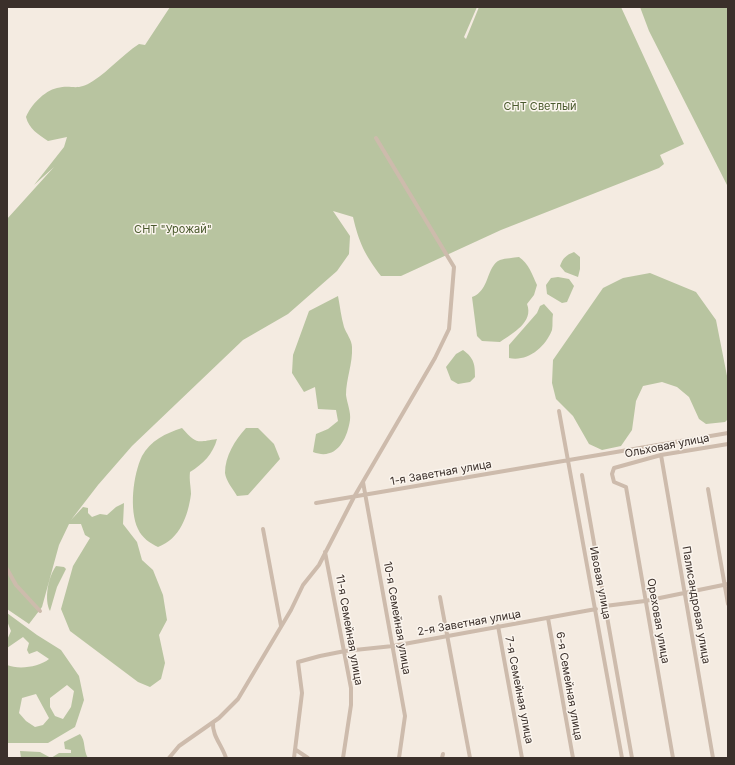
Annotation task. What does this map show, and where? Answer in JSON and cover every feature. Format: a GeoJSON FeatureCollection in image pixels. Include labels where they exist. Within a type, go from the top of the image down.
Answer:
{"type":"FeatureCollection","features":[{"type":"Feature","properties":{"kind":"street"},"geometry":{"type":"LineString","coordinates":[[169,758],[179,746],[213,722],[238,699],[281,626],[302,585],[319,565],[354,497],[435,358],[449,330],[454,267],[376,138]]}},
{"type":"Feature","properties":{"kind":"street","name":"Ивовая улица"},"geometry":{"type":"LineString","coordinates":[[559,411],[622,758]]}},
{"type":"Feature","properties":{"kind":"street","name":"1-я Заветная улица"},"geometry":{"type":"LineString","coordinates":[[316,503],[728,433]]}},
{"type":"Feature","properties":{"kind":"street","name":"Ольховая улица"},"geometry":{"type":"LineString","coordinates":[[626,487],[614,481],[612,474],[614,468],[661,455],[728,444]]}},
{"type":"Feature","properties":{"kind":"street","name":"Палисандровая улица"},"geometry":{"type":"LineString","coordinates":[[661,455],[714,758]]}},
{"type":"Feature","properties":{"kind":"street","name":"Ивовая улица"},"geometry":{"type":"LineString","coordinates":[[582,475],[632,758]]}},
{"type":"Feature","properties":{"kind":"street","name":"10-я Семейная улица"},"geometry":{"type":"LineString","coordinates":[[363,481],[405,716],[399,758]]}},
{"type":"Feature","properties":{"kind":"street","name":"Ореховая улица"},"geometry":{"type":"LineString","coordinates":[[626,487],[673,758]]}},
{"type":"Feature","properties":{"kind":"street"},"geometry":{"type":"LineString","coordinates":[[708,489],[726,584],[728,604]]}},
{"type":"Feature","properties":{"kind":"street"},"geometry":{"type":"LineString","coordinates":[[263,529],[281,626]]}},
{"type":"Feature","properties":{"kind":"street","name":"11-я Семейная улица"},"geometry":{"type":"LineString","coordinates":[[326,552],[345,651],[351,694],[343,758]]}},
{"type":"Feature","properties":{"kind":"street"},"geometry":{"type":"LineString","coordinates":[[7,569],[16,585],[40,611]]}},
{"type":"Feature","properties":{"kind":"street"},"geometry":{"type":"LineString","coordinates":[[605,606],[645,601],[726,584]]}},
{"type":"Feature","properties":{"kind":"street"},"geometry":{"type":"LineString","coordinates":[[440,597],[470,758]]}},
{"type":"Feature","properties":{"kind":"street","name":"2-я Заветная улица"},"geometry":{"type":"LineString","coordinates":[[296,750],[302,693],[298,662],[345,651],[393,646],[447,634],[596,609]]}},
{"type":"Feature","properties":{"kind":"street","name":"6-я Семейная улица"},"geometry":{"type":"LineString","coordinates":[[548,618],[573,758]]}},
{"type":"Feature","properties":{"kind":"street","name":"7-я Семейная улица"},"geometry":{"type":"LineString","coordinates":[[498,626],[522,758]]}},
{"type":"Feature","properties":{"kind":"street"},"geometry":{"type":"LineString","coordinates":[[213,722],[214,736],[221,745],[226,758]]}},
{"type":"Feature","properties":{"kind":"street"},"geometry":{"type":"LineString","coordinates":[[294,758],[296,750],[307,757]]}},
{"type":"Feature","properties":{"kind":"street"},"geometry":{"type":"LineString","coordinates":[[299,758],[307,757]]}},
{"type":"Feature","properties":{"kind":"green space"},"geometry":{"type":"Polygon","coordinates":[[[170,7],[477,7],[464,37],[466,39],[479,7],[621,7],[684,144],[660,155],[664,164],[659,168],[501,230],[401,276],[381,276],[363,248],[353,217],[333,211],[350,236],[349,254],[337,271],[288,314],[243,340],[132,446],[98,485],[71,520],[83,507],[88,508],[88,513],[92,517],[100,514],[107,515],[116,507],[124,503],[123,524],[137,542],[142,560],[153,570],[163,595],[167,620],[159,635],[165,663],[161,679],[150,687],[138,682],[70,631],[61,609],[73,566],[90,538],[85,535],[81,524],[69,524],[59,545],[42,607],[29,624],[7,609],[7,219],[54,167],[34,185],[64,147],[67,137],[48,141],[37,133],[29,125],[26,117],[31,108],[38,99],[47,92],[62,87],[78,87],[93,81],[139,44],[145,45],[170,7]]]}},
{"type":"Feature","properties":{"kind":"green space"},"geometry":{"type":"Polygon","coordinates":[[[640,7],[728,7],[728,187],[649,31],[640,7]]]}},
{"type":"Feature","properties":{"kind":"green space"},"geometry":{"type":"Polygon","coordinates":[[[574,252],[580,257],[578,277],[565,272],[560,266],[565,257],[574,252]]]}},
{"type":"Feature","properties":{"kind":"green space"},"geometry":{"type":"Polygon","coordinates":[[[519,257],[528,266],[537,285],[534,295],[527,304],[528,316],[525,322],[516,331],[500,342],[482,341],[477,336],[472,297],[482,290],[492,267],[496,263],[502,259],[519,257]]]}},
{"type":"Feature","properties":{"kind":"green space"},"geometry":{"type":"Polygon","coordinates":[[[650,273],[696,292],[716,320],[728,381],[728,419],[725,422],[706,424],[699,419],[689,397],[677,387],[662,382],[643,386],[636,401],[632,430],[621,446],[602,450],[589,444],[573,416],[556,399],[552,383],[553,360],[603,288],[623,278],[650,273]]]}},
{"type":"Feature","properties":{"kind":"green space"},"geometry":{"type":"Polygon","coordinates":[[[558,277],[569,279],[574,286],[567,302],[562,303],[547,294],[546,285],[551,278],[558,277]]]}},
{"type":"Feature","properties":{"kind":"green space"},"geometry":{"type":"Polygon","coordinates":[[[338,296],[344,327],[352,347],[346,395],[350,420],[346,435],[339,447],[328,454],[321,454],[313,452],[316,434],[328,429],[338,421],[336,410],[318,409],[315,387],[304,392],[292,373],[293,355],[309,311],[338,296]]]}},
{"type":"Feature","properties":{"kind":"green space"},"geometry":{"type":"Polygon","coordinates":[[[544,304],[553,314],[552,330],[549,337],[540,348],[529,356],[516,359],[509,358],[509,345],[537,313],[540,306],[544,304]]]}},
{"type":"Feature","properties":{"kind":"green space"},"geometry":{"type":"Polygon","coordinates":[[[463,350],[470,356],[473,362],[475,377],[470,382],[458,384],[451,380],[446,367],[456,354],[463,350]]]}},
{"type":"Feature","properties":{"kind":"green space"},"geometry":{"type":"Polygon","coordinates":[[[182,428],[194,440],[205,441],[217,439],[207,458],[190,472],[191,494],[188,510],[182,526],[172,538],[158,547],[144,538],[135,521],[133,503],[134,482],[142,456],[149,446],[164,435],[182,428]]]}},
{"type":"Feature","properties":{"kind":"green space"},"geometry":{"type":"Polygon","coordinates":[[[246,428],[258,428],[274,444],[280,459],[248,495],[237,496],[227,479],[225,467],[231,449],[246,428]]]}},
{"type":"Feature","properties":{"kind":"green space"},"geometry":{"type":"Polygon","coordinates":[[[56,566],[64,567],[66,569],[57,587],[50,611],[47,595],[49,582],[56,566]]]}},
{"type":"Feature","properties":{"kind":"green space"},"geometry":{"type":"Polygon","coordinates":[[[7,613],[61,650],[79,676],[84,700],[75,727],[48,743],[7,743],[7,665],[12,667],[29,667],[45,662],[49,659],[37,651],[29,654],[27,650],[29,643],[23,637],[7,648],[7,640],[11,631],[7,621],[7,613]],[[67,685],[50,698],[50,707],[55,716],[63,719],[71,707],[74,691],[67,685]],[[36,694],[22,698],[19,713],[26,721],[35,727],[43,725],[49,718],[36,694]]]}},
{"type":"Feature","properties":{"kind":"green space"},"geometry":{"type":"Polygon","coordinates":[[[80,734],[88,758],[51,758],[59,753],[71,753],[71,750],[65,749],[64,742],[80,734]]]}},
{"type":"Feature","properties":{"kind":"green space"},"geometry":{"type":"Polygon","coordinates":[[[20,751],[40,752],[51,758],[21,758],[20,751]]]}},
{"type":"Feature","properties":{"kind":"park label","name":"СНТ Светлый"},"geometry":{"type":"Point","coordinates":[540,107]}},
{"type":"Feature","properties":{"kind":"park label","name":"СНТ \"Урожай\""},"geometry":{"type":"Point","coordinates":[173,230]}}]}
